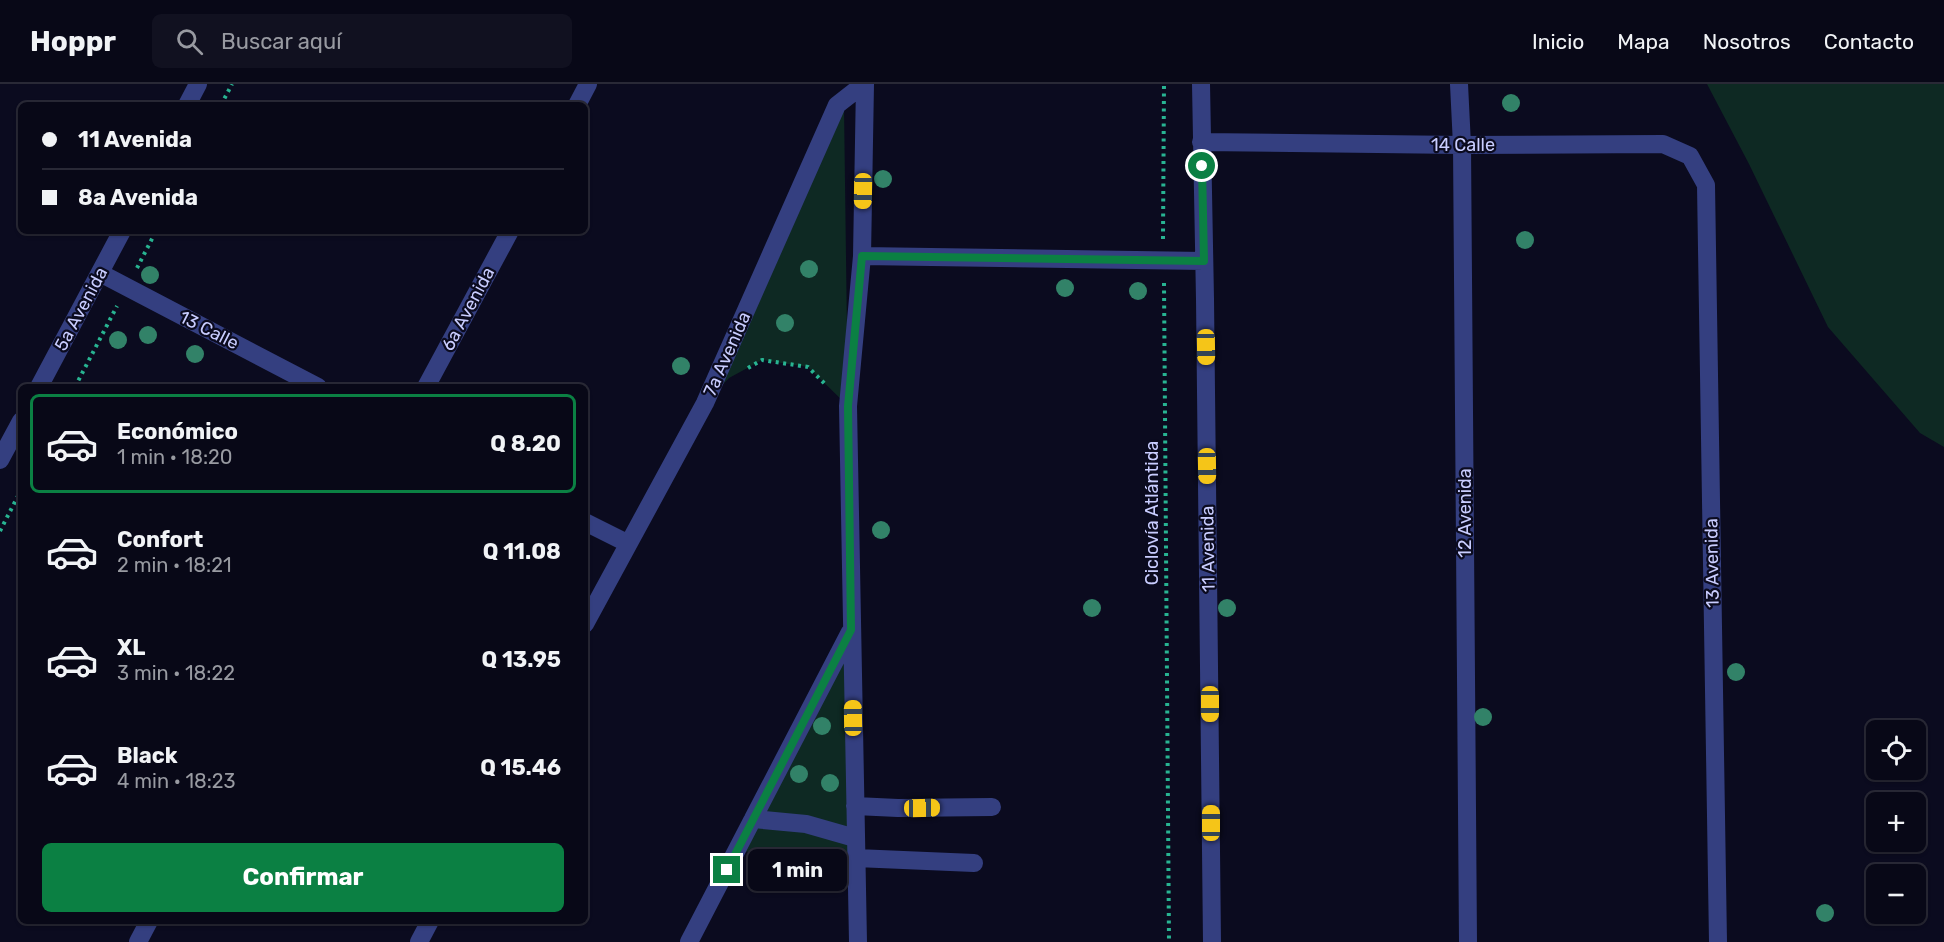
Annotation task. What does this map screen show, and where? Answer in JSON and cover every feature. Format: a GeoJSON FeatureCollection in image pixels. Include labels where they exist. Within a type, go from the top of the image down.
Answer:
{"type":"FeatureCollection","features":[{"type":"Feature","properties":{"kind":"street"},"geometry":{"type":"LineString","coordinates":[[189,102],[198,84]]}},
{"type":"Feature","properties":{"kind":"street"},"geometry":{"type":"LineString","coordinates":[[579,102],[588,84]]}},
{"type":"Feature","properties":{"kind":"street"},"geometry":{"type":"LineString","coordinates":[[858,942],[848,406],[862,256],[864,84]]}},
{"type":"Feature","properties":{"kind":"street","name":"7a Avenida"},"geometry":{"type":"LineString","coordinates":[[588,618],[705,403],[837,105],[864,84]]}},
{"type":"Feature","properties":{"kind":"street","name":"11 Avenida"},"geometry":{"type":"LineString","coordinates":[[1201,84],[1212,942]]}},
{"type":"Feature","properties":{"kind":"street","name":"12 Avenida"},"geometry":{"type":"LineString","coordinates":[[1459,84],[1462,145],[1468,942]]}},
{"type":"Feature","properties":{"kind":"street","name":"14 Calle"},"geometry":{"type":"LineString","coordinates":[[1201,142],[1462,145],[1663,144],[1690,156],[1706,185]]}},
{"type":"Feature","properties":{"kind":"street","name":"13 Avenida"},"geometry":{"type":"LineString","coordinates":[[1706,185],[1718,942]]}},
{"type":"Feature","properties":{"kind":"street","name":"5a Avenida"},"geometry":{"type":"LineString","coordinates":[[41,384],[120,234]]}},
{"type":"Feature","properties":{"kind":"street","name":"6a Avenida"},"geometry":{"type":"LineString","coordinates":[[428,384],[508,234]]}},
{"type":"Feature","properties":{"kind":"street"},"geometry":{"type":"LineString","coordinates":[[862,256],[1204,261]]}},
{"type":"Feature","properties":{"kind":"street","name":"13 Calle"},"geometry":{"type":"LineString","coordinates":[[100,273],[312,384]]}},
{"type":"Feature","properties":{"kind":"street"},"geometry":{"type":"LineString","coordinates":[[0,460],[18,427]]}},
{"type":"Feature","properties":{"kind":"street"},"geometry":{"type":"LineString","coordinates":[[588,524],[627,543]]}},
{"type":"Feature","properties":{"kind":"street"},"geometry":{"type":"LineString","coordinates":[[689,942],[851,630]]}},
{"type":"Feature","properties":{"kind":"street"},"geometry":{"type":"LineString","coordinates":[[855,806],[992,807]]}},
{"type":"Feature","properties":{"kind":"street"},"geometry":{"type":"LineString","coordinates":[[753,819],[806,824],[855,838]]}},
{"type":"Feature","properties":{"kind":"street"},"geometry":{"type":"LineString","coordinates":[[856,858],[974,863]]}},
{"type":"Feature","properties":{"kind":"street"},"geometry":{"type":"LineString","coordinates":[[138,942],[147,924]]}},
{"type":"Feature","properties":{"kind":"street"},"geometry":{"type":"LineString","coordinates":[[419,942],[428,924]]}},
{"type":"Feature","properties":{"kind":"path"},"geometry":{"type":"LineString","coordinates":[[223,102],[232,84]]}},
{"type":"Feature","properties":{"kind":"path","name":"Ciclovía Atlántida"},"geometry":{"type":"LineString","coordinates":[[1164,84],[1163,261],[1168,942]]}},
{"type":"Feature","properties":{"kind":"path"},"geometry":{"type":"LineString","coordinates":[[746,369],[762,360],[808,367],[848,406]]}},
{"type":"Feature","properties":{"kind":"path"},"geometry":{"type":"LineString","coordinates":[[0,531],[18,496]]}},
{"type":"Feature","properties":{"kind":"green space"},"geometry":{"type":"Polygon","coordinates":[[[1707,84],[1944,84],[1944,447],[1920,433],[1828,327],[1749,164],[1707,84]]]}},
{"type":"Feature","properties":{"kind":"green space"},"geometry":{"type":"Polygon","coordinates":[[[844,107],[848,406],[808,367],[762,360],[729,378],[705,403],[844,107]]]}},
{"type":"Feature","properties":{"kind":"green space"},"geometry":{"type":"Polygon","coordinates":[[[851,630],[856,874],[800,851],[736,852],[851,630]]]}},
{"type":"Feature","properties":{"kind":"route"},"geometry":{"type":"LineString","coordinates":[[727,870],[851,630],[848,406],[862,256],[1204,261],[1202,166]]}}]}
